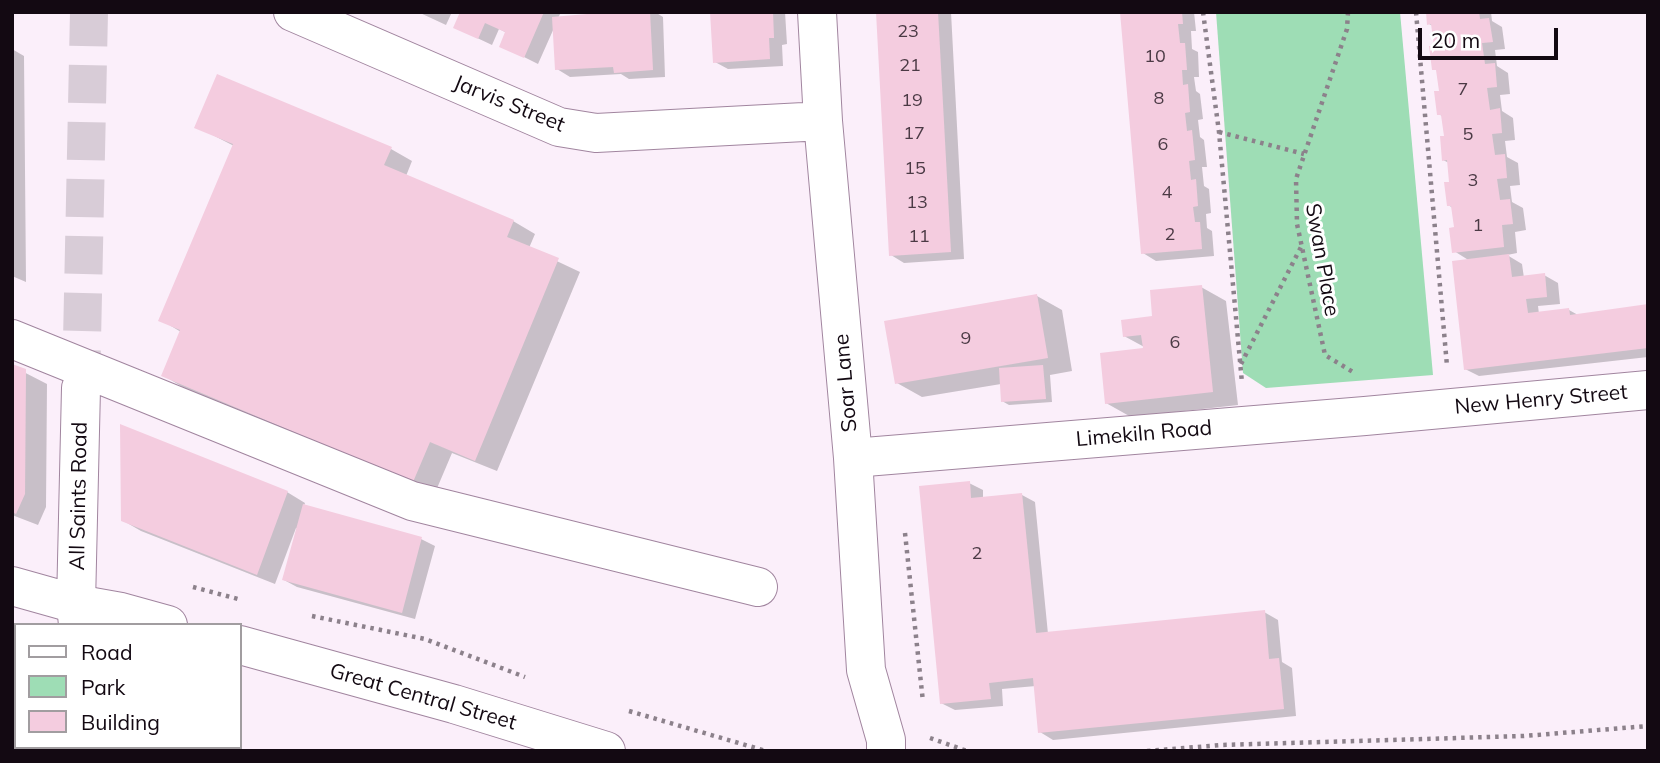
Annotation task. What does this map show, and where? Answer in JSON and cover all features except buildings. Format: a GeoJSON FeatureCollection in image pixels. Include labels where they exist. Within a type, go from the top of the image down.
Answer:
{"type":"FeatureCollection","features":[{"type":"Feature","properties":{"kind":"street","name":"Jarvis Street"},"geometry":{"type":"LineString","coordinates":[[293,12],[571,130],[596,133],[823,121]]}},
{"type":"Feature","properties":{"kind":"street","name":"Soar Lane"},"geometry":{"type":"LineString","coordinates":[[817,12],[823,121],[853,458],[866,670],[886,740],[886,751]]}},
{"type":"Feature","properties":{"kind":"street"},"geometry":{"type":"LineString","coordinates":[[12,339],[412,501],[758,587]]}},
{"type":"Feature","properties":{"kind":"street","name":"All Saints Road"},"geometry":{"type":"LineString","coordinates":[[77,614],[81,388]]}},
{"type":"Feature","properties":{"kind":"street","name":"New Henry Street"},"geometry":{"type":"LineString","coordinates":[[1443,409],[1648,390]]}},
{"type":"Feature","properties":{"kind":"street","name":"Limekiln Road"},"geometry":{"type":"LineString","coordinates":[[853,458],[1443,409]]}},
{"type":"Feature","properties":{"kind":"street"},"geometry":{"type":"LineString","coordinates":[[12,586],[77,614],[121,612],[161,623]]}},
{"type":"Feature","properties":{"kind":"street","name":"Great Central Street"},"geometry":{"type":"LineString","coordinates":[[242,646],[454,704],[606,751]]}},
{"type":"Feature","properties":{"kind":"path"},"geometry":{"type":"LineString","coordinates":[[1203,12],[1219,132],[1246,426]]}},
{"type":"Feature","properties":{"kind":"path","name":"Swan Place"},"geometry":{"type":"LineString","coordinates":[[1349,12],[1347,29],[1296,179],[1295,201],[1301,246],[1325,355],[1362,377],[1365,416]]}},
{"type":"Feature","properties":{"kind":"path"},"geometry":{"type":"LineString","coordinates":[[1416,12],[1443,409]]}},
{"type":"Feature","properties":{"kind":"path"},"geometry":{"type":"LineString","coordinates":[[1219,132],[1304,154]]}},
{"type":"Feature","properties":{"kind":"path"},"geometry":{"type":"LineString","coordinates":[[1241,365],[1301,246]]}},
{"type":"Feature","properties":{"kind":"path"},"geometry":{"type":"LineString","coordinates":[[1147,751],[1524,736],[1648,726]]}},
{"type":"Feature","properties":{"kind":"path"},"geometry":{"type":"LineString","coordinates":[[927,737],[967,751]]}},
{"type":"Feature","properties":{"kind":"green space"},"geometry":{"type":"Polygon","coordinates":[[[1216,12],[1400,12],[1433,375],[1266,388],[1243,373],[1216,12]]]}},
{"type":"Feature","properties":{"kind":"tunnel"},"geometry":{"type":"LineString","coordinates":[[81,388],[89,12]]}}]}
